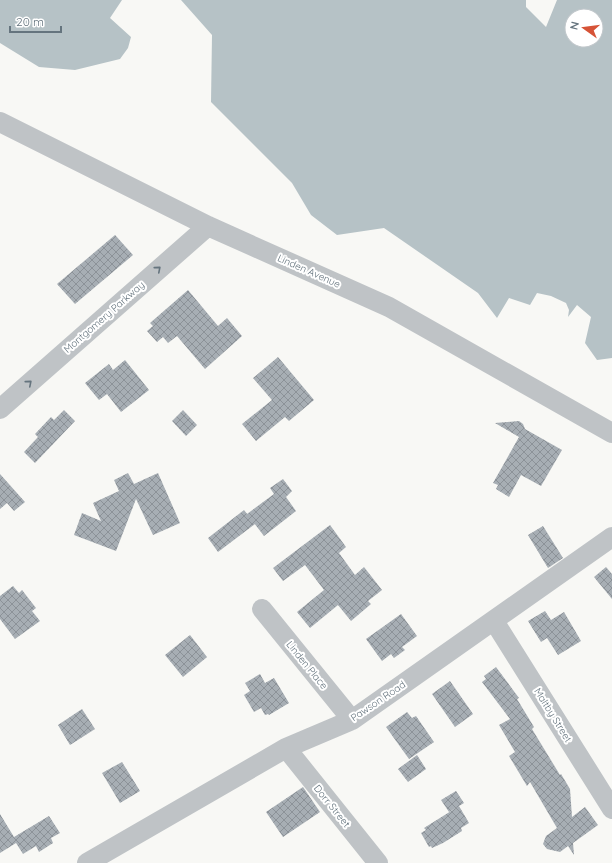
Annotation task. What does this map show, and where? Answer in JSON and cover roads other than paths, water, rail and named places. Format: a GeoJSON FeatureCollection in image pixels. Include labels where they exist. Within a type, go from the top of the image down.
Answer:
{"type":"FeatureCollection","features":[{"type":"Feature","properties":{"kind":"street","name":"Linden Avenue"},"geometry":{"type":"LineString","coordinates":[[0,122],[208,226],[389,307],[612,433]]}},
{"type":"Feature","properties":{"kind":"street","name":"Montgomery Parkway"},"geometry":{"type":"LineString","coordinates":[[0,409],[208,226]]}},
{"type":"Feature","properties":{"kind":"street","name":"Pawson Road"},"geometry":{"type":"LineString","coordinates":[[87,863],[286,748],[352,720],[612,537]]}},
{"type":"Feature","properties":{"kind":"street","name":"Linden Place"},"geometry":{"type":"LineString","coordinates":[[262,609],[352,720]]}},
{"type":"Feature","properties":{"kind":"street","name":"Maltby Street"},"geometry":{"type":"LineString","coordinates":[[494,621],[612,809]]}},
{"type":"Feature","properties":{"kind":"street","name":"Dorr Street"},"geometry":{"type":"LineString","coordinates":[[286,748],[378,863]]}}]}
